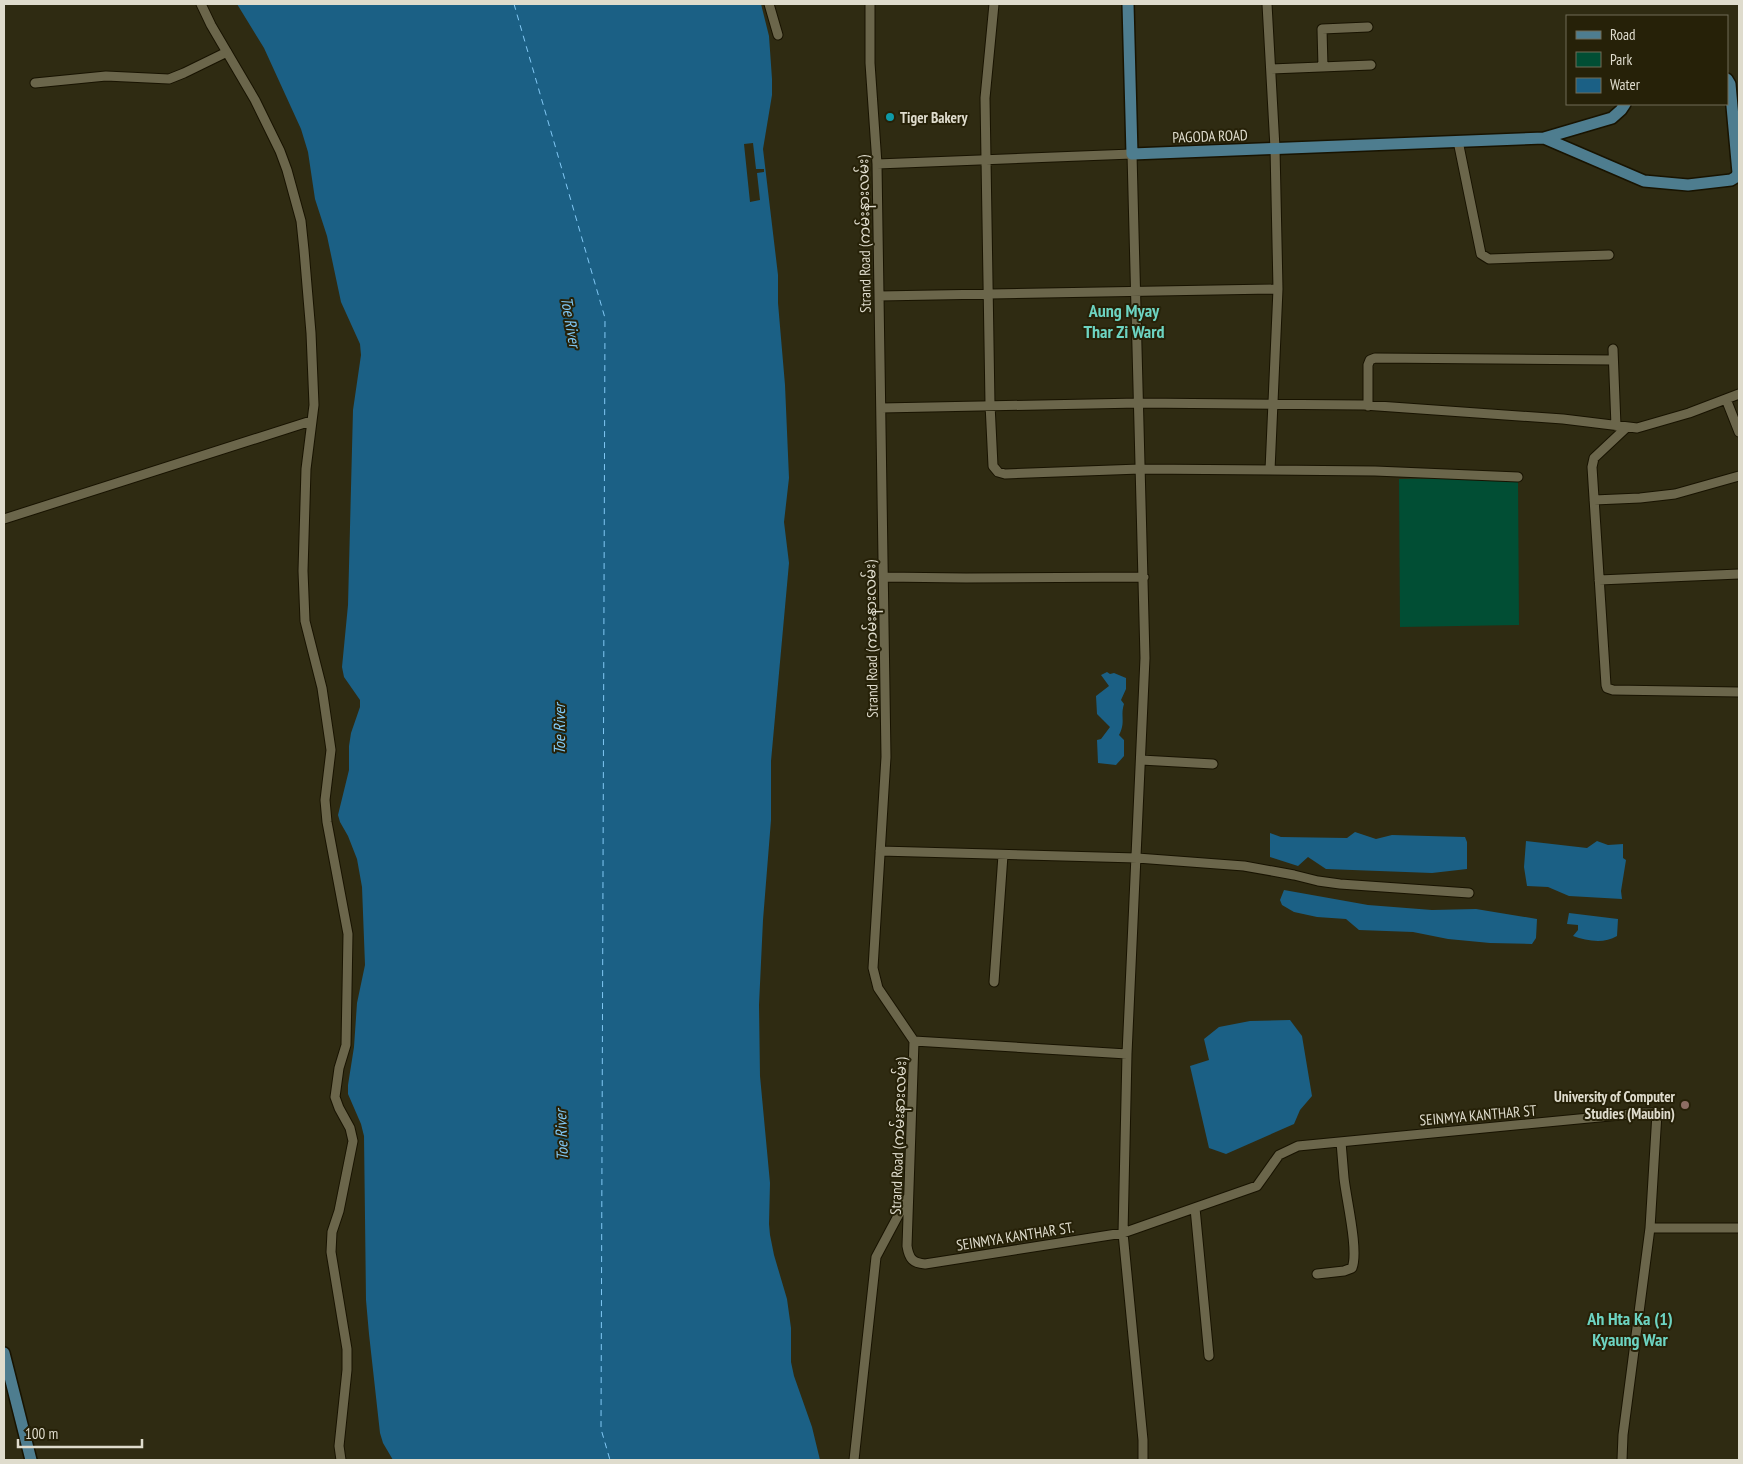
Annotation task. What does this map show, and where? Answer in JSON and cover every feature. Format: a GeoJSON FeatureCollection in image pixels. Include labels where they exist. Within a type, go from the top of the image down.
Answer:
{"type":"FeatureCollection","features":[{"type":"Feature","properties":{"kind":"main road"},"geometry":{"type":"LineString","coordinates":[[1128,4],[1132,154]]}},
{"type":"Feature","properties":{"kind":"main road","name":"PAGODA ROAD"},"geometry":{"type":"LineString","coordinates":[[1544,138],[1639,180],[1688,185],[1728,181],[1736,177],[1738,173],[1737,135],[1728,81]]}},
{"type":"Feature","properties":{"kind":"main road","name":"PAGODA ROAD"},"geometry":{"type":"LineString","coordinates":[[1132,154],[1544,138],[1612,118],[1624,105]]}},
{"type":"Feature","properties":{"kind":"main road"},"geometry":{"type":"LineString","coordinates":[[4,1353],[31,1460]]}},
{"type":"Feature","properties":{"kind":"street"},"geometry":{"type":"LineString","coordinates":[[201,4],[211,25],[255,100],[280,151],[301,221],[311,333],[314,405],[306,469],[303,571],[305,621],[316,657],[331,750],[326,781],[327,822],[348,934],[346,1045],[337,1074],[335,1096],[350,1128],[353,1141],[339,1211],[332,1232],[331,1252],[347,1349],[347,1370],[339,1446],[341,1460]]}},
{"type":"Feature","properties":{"kind":"street"},"geometry":{"type":"LineString","coordinates":[[769,4],[778,35]]}},
{"type":"Feature","properties":{"kind":"street","name":"Strand Road (ကမ်းနားလမ်း)"},"geometry":{"type":"LineString","coordinates":[[870,4],[870,63],[877,164],[886,757],[873,968],[878,988],[914,1041],[908,1246],[908,1255],[912,1260]]}},
{"type":"Feature","properties":{"kind":"street"},"geometry":{"type":"LineString","coordinates":[[994,4],[984,98],[990,404],[993,466],[998,472],[1005,474],[1140,469],[1375,470],[1518,477]]}},
{"type":"Feature","properties":{"kind":"street"},"geometry":{"type":"LineString","coordinates":[[1267,4],[1275,148],[1278,289],[1270,470]]}},
{"type":"Feature","properties":{"kind":"street"},"geometry":{"type":"LineString","coordinates":[[1323,67],[1322,29],[1368,27]]}},
{"type":"Feature","properties":{"kind":"street"},"geometry":{"type":"LineString","coordinates":[[35,83],[106,76],[169,79],[227,52]]}},
{"type":"Feature","properties":{"kind":"street"},"geometry":{"type":"LineString","coordinates":[[1271,69],[1371,65]]}},
{"type":"Feature","properties":{"kind":"street"},"geometry":{"type":"LineString","coordinates":[[1458,141],[1483,257],[1489,259],[1609,255]]}},
{"type":"Feature","properties":{"kind":"street"},"geometry":{"type":"LineString","coordinates":[[1132,154],[1145,658],[1127,1054],[1123,1233],[1143,1440],[1143,1460]]}},
{"type":"Feature","properties":{"kind":"street","name":"PAGODA ROAD"},"geometry":{"type":"LineString","coordinates":[[877,164],[1132,154]]}},
{"type":"Feature","properties":{"kind":"street"},"geometry":{"type":"LineString","coordinates":[[879,296],[1278,289]]}},
{"type":"Feature","properties":{"kind":"street"},"geometry":{"type":"LineString","coordinates":[[1613,349],[1616,426]]}},
{"type":"Feature","properties":{"kind":"street"},"geometry":{"type":"LineString","coordinates":[[1368,406],[1368,365],[1370,360],[1375,358],[1613,360]]}},
{"type":"Feature","properties":{"kind":"street"},"geometry":{"type":"LineString","coordinates":[[881,408],[990,404],[1139,403],[1368,406],[1563,418],[1637,428],[1689,413],[1739,394]]}},
{"type":"Feature","properties":{"kind":"street"},"geometry":{"type":"LineString","coordinates":[[1726,398],[1739,432]]}},
{"type":"Feature","properties":{"kind":"street"},"geometry":{"type":"LineString","coordinates":[[4,520],[311,420]]}},
{"type":"Feature","properties":{"kind":"street"},"geometry":{"type":"LineString","coordinates":[[1628,427],[1594,458],[1592,467],[1605,681],[1607,688],[1613,690],[1739,692]]}},
{"type":"Feature","properties":{"kind":"street"},"geometry":{"type":"LineString","coordinates":[[1594,500],[1675,494],[1739,476]]}},
{"type":"Feature","properties":{"kind":"street"},"geometry":{"type":"LineString","coordinates":[[1599,580],[1739,574]]}},
{"type":"Feature","properties":{"kind":"street"},"geometry":{"type":"LineString","coordinates":[[884,577],[1144,577]]}},
{"type":"Feature","properties":{"kind":"street"},"geometry":{"type":"LineString","coordinates":[[1141,760],[1213,764]]}},
{"type":"Feature","properties":{"kind":"street"},"geometry":{"type":"LineString","coordinates":[[880,851],[1137,858],[1244,866],[1294,875],[1318,882],[1468,893]]}},
{"type":"Feature","properties":{"kind":"street"},"geometry":{"type":"LineString","coordinates":[[994,982],[1003,855]]}},
{"type":"Feature","properties":{"kind":"street"},"geometry":{"type":"LineString","coordinates":[[914,1041],[1127,1054]]}},
{"type":"Feature","properties":{"kind":"street","name":"SEINMYA KANTHAR ST"},"geometry":{"type":"LineString","coordinates":[[1123,1233],[1257,1186],[1279,1155],[1298,1146],[1657,1113],[1650,1228]]}},
{"type":"Feature","properties":{"kind":"street"},"geometry":{"type":"LineString","coordinates":[[1317,1274],[1344,1271],[1352,1268],[1353,1264],[1353,1243],[1341,1142]]}},
{"type":"Feature","properties":{"kind":"street"},"geometry":{"type":"LineString","coordinates":[[854,1460],[876,1257],[910,1194]]}},
{"type":"Feature","properties":{"kind":"street"},"geometry":{"type":"LineString","coordinates":[[1195,1208],[1209,1356]]}},
{"type":"Feature","properties":{"kind":"street"},"geometry":{"type":"LineString","coordinates":[[1622,1460],[1623,1435],[1650,1228],[1739,1228]]}},
{"type":"Feature","properties":{"kind":"street","name":"SEINMYA KANTHAR ST."},"geometry":{"type":"LineString","coordinates":[[912,1260],[917,1263],[926,1264],[1123,1233]]}},
{"type":"Feature","properties":{"kind":"green space"},"geometry":{"type":"Polygon","coordinates":[[[1518,477],[1519,625],[1400,627],[1399,479],[1518,477]]]}},
{"type":"Feature","properties":{"kind":"water","name":"Toe River"},"geometry":{"type":"Polygon","coordinates":[[[237,4],[761,4],[769,36],[772,79],[772,95],[763,149],[778,275],[778,303],[785,385],[789,478],[784,522],[789,563],[771,761],[771,820],[763,920],[759,1005],[760,1076],[770,1183],[770,1235],[787,1299],[791,1328],[791,1362],[794,1376],[812,1427],[820,1460],[393,1460],[383,1443],[380,1433],[366,1300],[364,1136],[348,1094],[357,1003],[365,965],[362,887],[357,859],[338,815],[349,770],[351,733],[360,707],[360,700],[344,677],[342,667],[348,605],[353,410],[361,355],[360,344],[341,302],[327,236],[315,199],[308,152],[301,129],[264,48],[237,4]]]}},
{"type":"Feature","properties":{"kind":"water"},"geometry":{"type":"Polygon","coordinates":[[[1107,672],[1126,678],[1126,689],[1121,700],[1124,704],[1122,726],[1119,735],[1124,740],[1124,756],[1116,765],[1098,763],[1097,740],[1101,739],[1110,727],[1097,714],[1096,696],[1109,686],[1101,675],[1107,672]]]}},
{"type":"Feature","properties":{"kind":"water"},"geometry":{"type":"Polygon","coordinates":[[[1355,832],[1376,839],[1392,835],[1465,837],[1467,842],[1467,869],[1432,873],[1326,869],[1308,857],[1298,866],[1270,857],[1270,833],[1281,837],[1347,838],[1355,832]]]}},
{"type":"Feature","properties":{"kind":"water"},"geometry":{"type":"Polygon","coordinates":[[[1526,841],[1587,848],[1597,841],[1608,845],[1623,844],[1623,858],[1626,860],[1621,891],[1622,899],[1569,896],[1548,887],[1527,886],[1524,867],[1526,841]]]}},
{"type":"Feature","properties":{"kind":"water"},"geometry":{"type":"Polygon","coordinates":[[[1284,890],[1368,905],[1432,910],[1476,909],[1537,919],[1536,938],[1532,944],[1490,943],[1448,939],[1413,932],[1359,930],[1346,919],[1317,917],[1294,912],[1282,905],[1280,900],[1284,890]]]}},
{"type":"Feature","properties":{"kind":"water"},"geometry":{"type":"Polygon","coordinates":[[[1569,913],[1618,919],[1617,936],[1612,939],[1595,941],[1573,936],[1578,930],[1578,925],[1567,924],[1569,913]]]}},
{"type":"Feature","properties":{"kind":"water"},"geometry":{"type":"Polygon","coordinates":[[[1290,1020],[1302,1036],[1312,1096],[1300,1110],[1294,1124],[1226,1154],[1209,1148],[1190,1066],[1209,1060],[1204,1039],[1219,1027],[1250,1021],[1290,1020]]]}},
{"type":"Feature","properties":{"kind":"pier"},"geometry":{"type":"Polygon","coordinates":[[[753,143],[756,169],[764,169],[764,172],[757,173],[760,200],[750,202],[744,144],[753,143]]]}},
{"type":"Feature","properties":{"kind":"ferry route"},"geometry":{"type":"LineString","coordinates":[[514,4],[605,318],[601,1429],[610,1460]]}},
{"type":"Feature","properties":{"kind":"place","name":"Tiger Bakery"},"geometry":{"type":"Point","coordinates":[890,117]}},
{"type":"Feature","properties":{"kind":"place","name":"University of Computer Studies (Maubin)"},"geometry":{"type":"Point","coordinates":[1685,1105]}},
{"type":"Feature","properties":{"kind":"district","name":"Aung Myay Thar Zi Ward"},"geometry":{"type":"Point","coordinates":[1124,320]}},
{"type":"Feature","properties":{"kind":"district","name":"Ah Hta Ka (1) Kyaung War"},"geometry":{"type":"Point","coordinates":[1630,1328]}}]}
